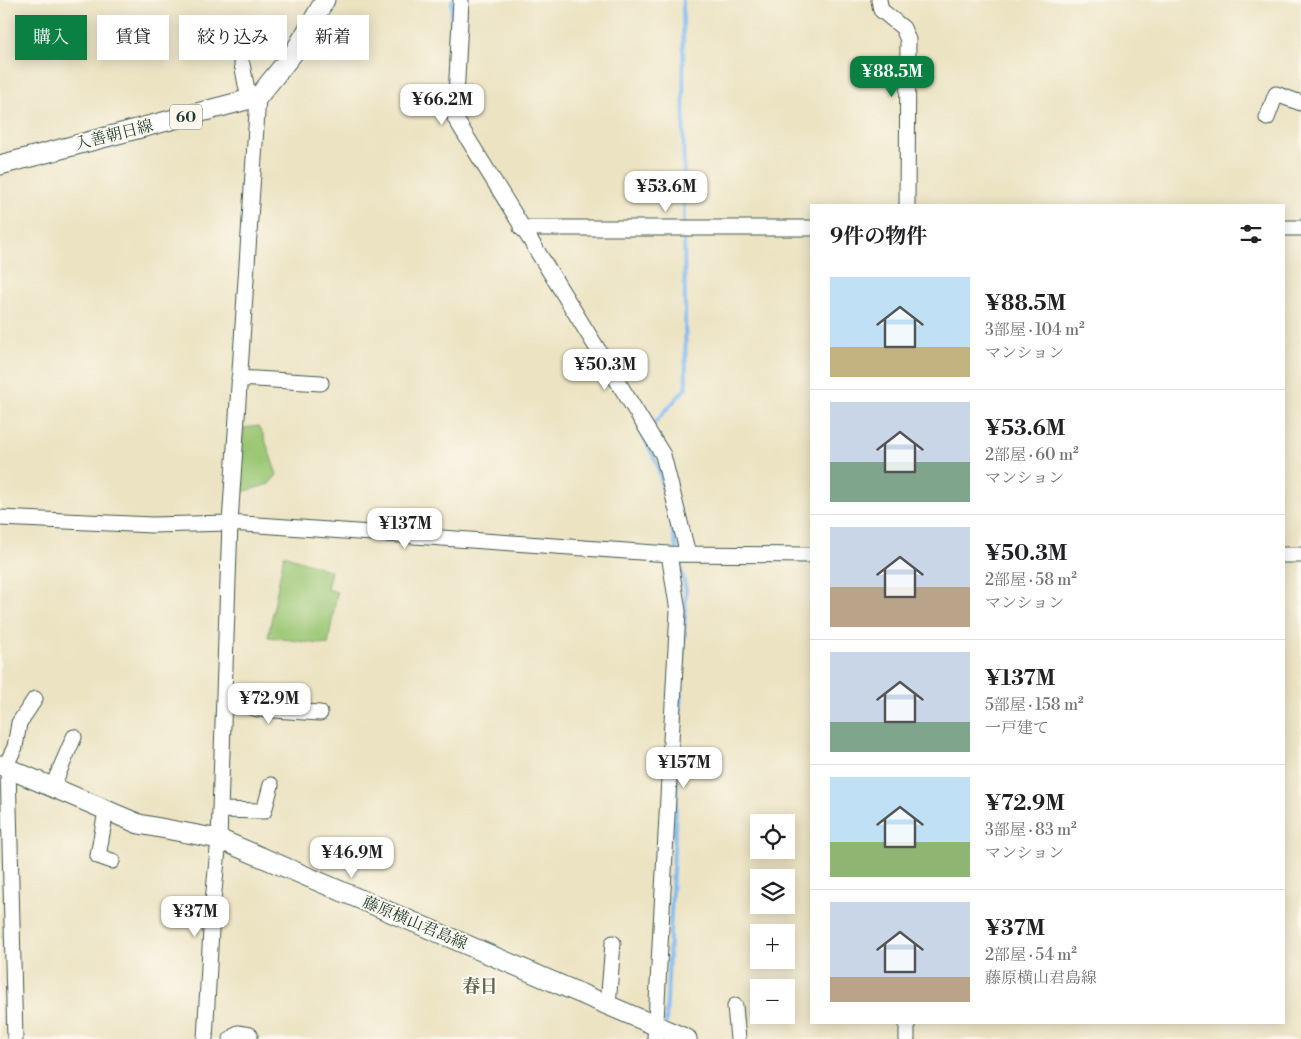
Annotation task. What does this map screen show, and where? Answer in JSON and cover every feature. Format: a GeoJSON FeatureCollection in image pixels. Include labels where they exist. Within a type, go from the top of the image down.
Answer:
{"type":"FeatureCollection","features":[{"type":"Feature","properties":{"kind":"main road"},"geometry":{"type":"LineString","coordinates":[[254,98],[295,51],[324,0]]}},
{"type":"Feature","properties":{"kind":"main road","name":"入善朝日線"},"geometry":{"type":"LineString","coordinates":[[0,165],[254,98]]}},
{"type":"Feature","properties":{"kind":"main road","name":"藤原横山君島線"},"geometry":{"type":"LineString","coordinates":[[4,766],[106,812],[139,824],[218,839],[608,1006],[656,1033],[687,1039]]}},
{"type":"Feature","properties":{"kind":"street"},"geometry":{"type":"LineString","coordinates":[[461,0],[455,118],[521,228],[663,455],[688,554]]}},
{"type":"Feature","properties":{"kind":"street"},"geometry":{"type":"LineString","coordinates":[[879,0],[881,10],[903,28],[908,40],[907,204]]}},
{"type":"Feature","properties":{"kind":"street"},"geometry":{"type":"LineString","coordinates":[[205,1039],[220,810],[230,523],[254,98],[242,64]]}},
{"type":"Feature","properties":{"kind":"street"},"geometry":{"type":"LineString","coordinates":[[1267,118],[1276,94],[1301,103]]}},
{"type":"Feature","properties":{"kind":"street"},"geometry":{"type":"LineString","coordinates":[[521,228],[810,228]]}},
{"type":"Feature","properties":{"kind":"street"},"geometry":{"type":"LineString","coordinates":[[1285,228],[1301,228]]}},
{"type":"Feature","properties":{"kind":"street"},"geometry":{"type":"LineString","coordinates":[[239,378],[321,383]]}},
{"type":"Feature","properties":{"kind":"street"},"geometry":{"type":"LineString","coordinates":[[0,518],[152,525],[230,523],[669,554],[810,555]]}},
{"type":"Feature","properties":{"kind":"street"},"geometry":{"type":"LineString","coordinates":[[656,1033],[678,611],[669,554]]}},
{"type":"Feature","properties":{"kind":"street"},"geometry":{"type":"LineString","coordinates":[[1285,555],[1301,555]]}},
{"type":"Feature","properties":{"kind":"street"},"geometry":{"type":"LineString","coordinates":[[15,1039],[4,766],[15,747],[19,723],[35,699]]}},
{"type":"Feature","properties":{"kind":"street"},"geometry":{"type":"LineString","coordinates":[[224,699],[258,709],[320,713]]}},
{"type":"Feature","properties":{"kind":"street"},"geometry":{"type":"LineString","coordinates":[[52,788],[74,737]]}},
{"type":"Feature","properties":{"kind":"street"},"geometry":{"type":"LineString","coordinates":[[220,810],[264,811],[271,785]]}},
{"type":"Feature","properties":{"kind":"street"},"geometry":{"type":"LineString","coordinates":[[106,812],[98,856],[112,861]]}},
{"type":"Feature","properties":{"kind":"street"},"geometry":{"type":"LineString","coordinates":[[608,1006],[613,943]]}},
{"type":"Feature","properties":{"kind":"street"},"geometry":{"type":"LineString","coordinates":[[735,1006],[738,1039]]}},
{"type":"Feature","properties":{"kind":"street"},"geometry":{"type":"LineString","coordinates":[[907,1024],[907,1039]]}},
{"type":"Feature","properties":{"kind":"street"},"geometry":{"type":"LineString","coordinates":[[232,1039],[238,1033],[250,1035]]}},
{"type":"Feature","properties":{"kind":"green space"},"geometry":{"type":"Polygon","coordinates":[[[258,426],[263,434],[277,475],[269,484],[236,494],[244,428],[258,426]]]}},
{"type":"Feature","properties":{"kind":"green space"},"geometry":{"type":"Polygon","coordinates":[[[284,555],[331,571],[327,589],[337,592],[328,645],[268,637],[284,555]]]}},
{"type":"Feature","properties":{"kind":"waterway"},"geometry":{"type":"LineString","coordinates":[[449,85],[452,0]]}},
{"type":"Feature","properties":{"kind":"waterway"},"geometry":{"type":"LineString","coordinates":[[683,0],[684,225]]}},
{"type":"Feature","properties":{"kind":"waterway"},"geometry":{"type":"LineString","coordinates":[[651,427],[686,388],[684,232]]}},
{"type":"Feature","properties":{"kind":"waterway"},"geometry":{"type":"LineString","coordinates":[[642,435],[657,463],[677,550]]}},
{"type":"Feature","properties":{"kind":"waterway"},"geometry":{"type":"LineString","coordinates":[[666,1023],[686,590],[679,559]]}},
{"type":"Feature","properties":{"kind":"district","name":"春日"},"geometry":{"type":"Point","coordinates":[480,986]}}]}
